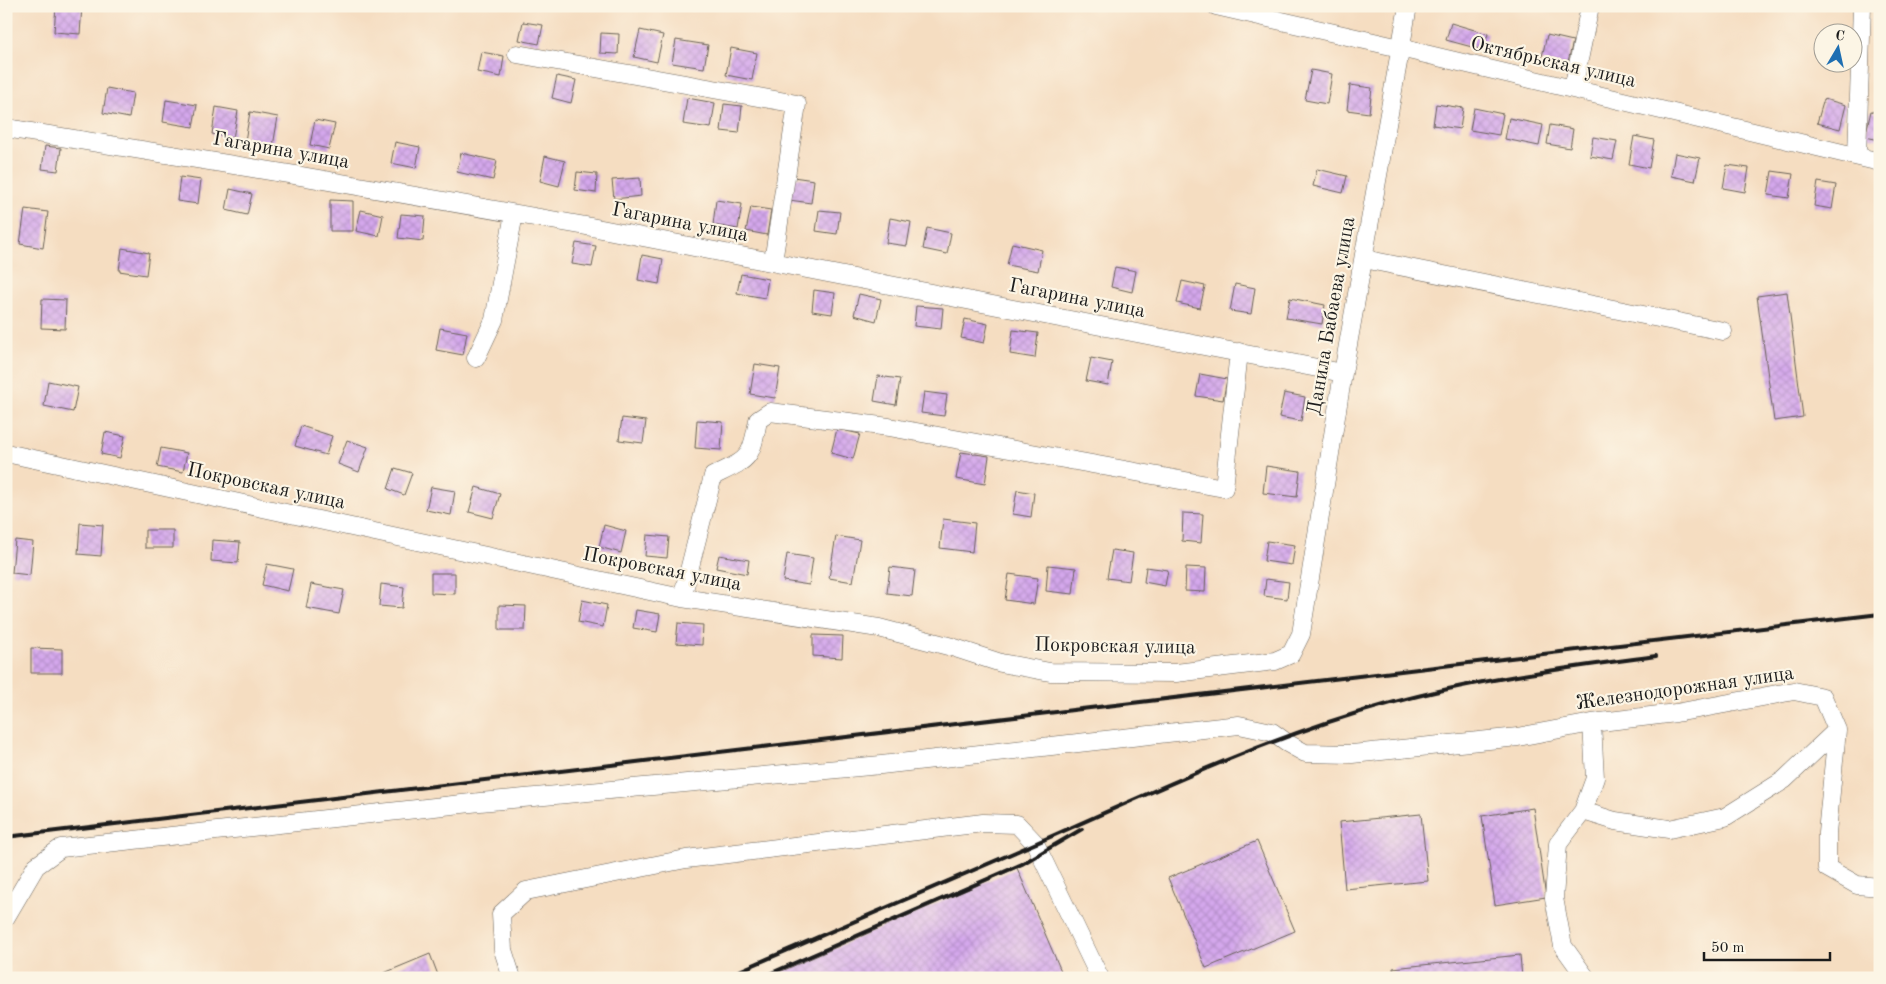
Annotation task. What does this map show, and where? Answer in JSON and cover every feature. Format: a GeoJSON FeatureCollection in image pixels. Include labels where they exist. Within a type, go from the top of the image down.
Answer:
{"type":"FeatureCollection","features":[{"type":"Feature","properties":{"kind":"street","name":"Октябрьская улица"},"geometry":{"type":"LineString","coordinates":[[1216,6],[1880,162]]}},
{"type":"Feature","properties":{"kind":"street","name":"Данила Бабаева улица"},"geometry":{"type":"LineString","coordinates":[[1301,634],[1343,373],[1408,6]]}},
{"type":"Feature","properties":{"kind":"street"},"geometry":{"type":"LineString","coordinates":[[1573,90],[1590,6]]}},
{"type":"Feature","properties":{"kind":"street"},"geometry":{"type":"LineString","coordinates":[[1857,156],[1862,6]]}},
{"type":"Feature","properties":{"kind":"street"},"geometry":{"type":"LineString","coordinates":[[516,54],[797,104],[773,262]]}},
{"type":"Feature","properties":{"kind":"street","name":"Гагарина улица"},"geometry":{"type":"LineString","coordinates":[[6,128],[295,175],[514,214],[773,262],[1343,373]]}},
{"type":"Feature","properties":{"kind":"street"},"geometry":{"type":"LineString","coordinates":[[476,358],[494,320],[514,214]]}},
{"type":"Feature","properties":{"kind":"street"},"geometry":{"type":"LineString","coordinates":[[1364,259],[1723,331]]}},
{"type":"Feature","properties":{"kind":"street"},"geometry":{"type":"LineString","coordinates":[[682,598],[713,476],[745,460],[754,444],[758,420],[770,412],[889,427],[1224,488],[1239,352]]}},
{"type":"Feature","properties":{"kind":"street","name":"Покровская улица"},"geometry":{"type":"LineString","coordinates":[[6,453],[682,598],[880,628],[952,647],[1000,663],[1050,672],[1176,673],[1274,661],[1291,654],[1301,634]]}},
{"type":"Feature","properties":{"kind":"street","name":"Железнодорожная улица"},"geometry":{"type":"LineString","coordinates":[[6,917],[36,866],[61,848],[490,801],[881,765],[1239,725],[1272,732],[1305,753],[1352,754],[1518,737],[1592,723],[1676,713],[1794,691],[1823,697],[1837,730],[1827,833],[1827,868],[1857,885],[1880,887]]}},
{"type":"Feature","properties":{"kind":"street"},"geometry":{"type":"LineString","coordinates":[[1586,978],[1563,946],[1554,898],[1558,844],[1583,811],[1595,778],[1592,723]]}},
{"type":"Feature","properties":{"kind":"street"},"geometry":{"type":"LineString","coordinates":[[1583,811],[1615,821],[1669,829],[1726,817],[1784,780],[1837,730]]}},
{"type":"Feature","properties":{"kind":"street"},"geometry":{"type":"LineString","coordinates":[[512,978],[503,950],[501,914],[526,891],[686,859],[984,823],[1017,824],[1035,844],[1100,978]]}},
{"type":"Feature","properties":{"kind":"building"},"geometry":{"type":"Polygon","coordinates":[[[56,6],[82,6],[80,34],[54,32],[56,6]]]}},
{"type":"Feature","properties":{"kind":"building"},"geometry":{"type":"Polygon","coordinates":[[[523,22],[543,25],[539,44],[519,40],[523,22]]]}},
{"type":"Feature","properties":{"kind":"building"},"geometry":{"type":"Polygon","coordinates":[[[1451,23],[1488,34],[1483,50],[1446,40],[1451,23]]]}},
{"type":"Feature","properties":{"kind":"building"},"geometry":{"type":"Polygon","coordinates":[[[640,30],[663,35],[657,62],[634,57],[640,30]]]}},
{"type":"Feature","properties":{"kind":"building"},"geometry":{"type":"Polygon","coordinates":[[[601,33],[619,34],[618,54],[600,53],[601,33]]]}},
{"type":"Feature","properties":{"kind":"building"},"geometry":{"type":"Polygon","coordinates":[[[1547,35],[1573,41],[1567,66],[1541,61],[1547,35]]]}},
{"type":"Feature","properties":{"kind":"building"},"geometry":{"type":"Polygon","coordinates":[[[676,40],[708,45],[704,68],[672,63],[676,40]]]}},
{"type":"Feature","properties":{"kind":"building"},"geometry":{"type":"Polygon","coordinates":[[[731,48],[757,53],[752,80],[726,75],[731,48]]]}},
{"type":"Feature","properties":{"kind":"building"},"geometry":{"type":"Polygon","coordinates":[[[481,52],[504,56],[501,77],[477,72],[481,52]]]}},
{"type":"Feature","properties":{"kind":"building"},"geometry":{"type":"Polygon","coordinates":[[[1311,70],[1332,74],[1327,104],[1305,100],[1311,70]]]}},
{"type":"Feature","properties":{"kind":"building"},"geometry":{"type":"Polygon","coordinates":[[[557,76],[576,80],[571,103],[552,98],[557,76]]]}},
{"type":"Feature","properties":{"kind":"building"},"geometry":{"type":"Polygon","coordinates":[[[1350,85],[1372,88],[1369,113],[1347,110],[1350,85]]]}},
{"type":"Feature","properties":{"kind":"building"},"geometry":{"type":"Polygon","coordinates":[[[107,88],[133,93],[129,118],[103,113],[107,88]]]}},
{"type":"Feature","properties":{"kind":"building"},"geometry":{"type":"Polygon","coordinates":[[[687,98],[715,103],[711,128],[683,124],[687,98]]]}},
{"type":"Feature","properties":{"kind":"building"},"geometry":{"type":"Polygon","coordinates":[[[1824,99],[1846,105],[1840,129],[1817,123],[1824,99]]]}},
{"type":"Feature","properties":{"kind":"building"},"geometry":{"type":"Polygon","coordinates":[[[166,100],[197,105],[193,127],[163,122],[166,100]]]}},
{"type":"Feature","properties":{"kind":"building"},"geometry":{"type":"Polygon","coordinates":[[[724,104],[742,106],[739,133],[721,131],[724,104]]]}},
{"type":"Feature","properties":{"kind":"building"},"geometry":{"type":"Polygon","coordinates":[[[1436,104],[1463,108],[1460,129],[1433,125],[1436,104]]]}},
{"type":"Feature","properties":{"kind":"building"},"geometry":{"type":"Polygon","coordinates":[[[216,107],[238,111],[233,138],[212,134],[216,107]]]}},
{"type":"Feature","properties":{"kind":"building"},"geometry":{"type":"Polygon","coordinates":[[[1474,108],[1503,114],[1499,135],[1470,130],[1474,108]]]}},
{"type":"Feature","properties":{"kind":"building"},"geometry":{"type":"Polygon","coordinates":[[[1871,111],[1880,113],[1880,140],[1865,137],[1871,111]]]}},
{"type":"Feature","properties":{"kind":"building"},"geometry":{"type":"Polygon","coordinates":[[[250,112],[278,117],[273,146],[245,141],[250,112]]]}},
{"type":"Feature","properties":{"kind":"building"},"geometry":{"type":"Polygon","coordinates":[[[1509,118],[1543,125],[1539,146],[1505,139],[1509,118]]]}},
{"type":"Feature","properties":{"kind":"building"},"geometry":{"type":"Polygon","coordinates":[[[315,120],[335,124],[329,149],[310,145],[315,120]]]}},
{"type":"Feature","properties":{"kind":"building"},"geometry":{"type":"Polygon","coordinates":[[[1550,125],[1573,129],[1570,148],[1547,144],[1550,125]]]}},
{"type":"Feature","properties":{"kind":"building"},"geometry":{"type":"Polygon","coordinates":[[[1634,136],[1654,140],[1649,168],[1629,164],[1634,136]]]}},
{"type":"Feature","properties":{"kind":"building"},"geometry":{"type":"Polygon","coordinates":[[[1593,137],[1617,141],[1613,160],[1590,156],[1593,137]]]}},
{"type":"Feature","properties":{"kind":"building"},"geometry":{"type":"Polygon","coordinates":[[[395,142],[420,147],[416,168],[391,163],[395,142]]]}},
{"type":"Feature","properties":{"kind":"building"},"geometry":{"type":"Polygon","coordinates":[[[45,146],[61,148],[58,171],[42,169],[45,146]]]}},
{"type":"Feature","properties":{"kind":"building"},"geometry":{"type":"Polygon","coordinates":[[[461,153],[497,161],[493,180],[457,172],[461,153]]]}},
{"type":"Feature","properties":{"kind":"building"},"geometry":{"type":"Polygon","coordinates":[[[1675,153],[1700,158],[1695,181],[1671,176],[1675,153]]]}},
{"type":"Feature","properties":{"kind":"building"},"geometry":{"type":"Polygon","coordinates":[[[545,156],[565,161],[559,186],[540,181],[545,156]]]}},
{"type":"Feature","properties":{"kind":"building"},"geometry":{"type":"Polygon","coordinates":[[[1727,165],[1749,168],[1745,192],[1723,188],[1727,165]]]}},
{"type":"Feature","properties":{"kind":"building"},"geometry":{"type":"Polygon","coordinates":[[[1317,169],[1347,176],[1343,193],[1313,186],[1317,169]]]}},
{"type":"Feature","properties":{"kind":"building"},"geometry":{"type":"Polygon","coordinates":[[[1772,171],[1793,174],[1789,198],[1768,195],[1772,171]]]}},
{"type":"Feature","properties":{"kind":"building"},"geometry":{"type":"Polygon","coordinates":[[[577,172],[597,174],[596,193],[575,190],[577,172]]]}},
{"type":"Feature","properties":{"kind":"building"},"geometry":{"type":"Polygon","coordinates":[[[180,177],[201,180],[198,204],[177,201],[180,177]]]}},
{"type":"Feature","properties":{"kind":"building"},"geometry":{"type":"Polygon","coordinates":[[[793,177],[814,180],[811,203],[789,200],[793,177]]]}},
{"type":"Feature","properties":{"kind":"building"},"geometry":{"type":"Polygon","coordinates":[[[640,178],[641,196],[614,199],[612,180],[640,178]]]}},
{"type":"Feature","properties":{"kind":"building"},"geometry":{"type":"Polygon","coordinates":[[[1818,182],[1836,185],[1832,209],[1814,206],[1818,182]]]}},
{"type":"Feature","properties":{"kind":"building"},"geometry":{"type":"Polygon","coordinates":[[[230,189],[252,194],[247,215],[226,210],[230,189]]]}},
{"type":"Feature","properties":{"kind":"building"},"geometry":{"type":"Polygon","coordinates":[[[330,200],[353,201],[353,231],[330,231],[330,200]]]}},
{"type":"Feature","properties":{"kind":"building"},"geometry":{"type":"Polygon","coordinates":[[[716,200],[742,204],[738,229],[713,225],[716,200]]]}},
{"type":"Feature","properties":{"kind":"building"},"geometry":{"type":"Polygon","coordinates":[[[751,207],[771,210],[767,235],[746,231],[751,207]]]}},
{"type":"Feature","properties":{"kind":"building"},"geometry":{"type":"Polygon","coordinates":[[[25,209],[48,212],[43,248],[20,244],[25,209]]]}},
{"type":"Feature","properties":{"kind":"building"},"geometry":{"type":"Polygon","coordinates":[[[361,210],[383,215],[379,236],[356,231],[361,210]]]}},
{"type":"Feature","properties":{"kind":"building"},"geometry":{"type":"Polygon","coordinates":[[[819,210],[840,212],[837,234],[816,231],[819,210]]]}},
{"type":"Feature","properties":{"kind":"building"},"geometry":{"type":"Polygon","coordinates":[[[401,214],[425,216],[423,241],[398,238],[401,214]]]}},
{"type":"Feature","properties":{"kind":"building"},"geometry":{"type":"Polygon","coordinates":[[[890,218],[911,222],[907,246],[886,243],[890,218]]]}},
{"type":"Feature","properties":{"kind":"building"},"geometry":{"type":"Polygon","coordinates":[[[927,228],[951,233],[947,254],[923,249],[927,228]]]}},
{"type":"Feature","properties":{"kind":"building"},"geometry":{"type":"Polygon","coordinates":[[[576,243],[596,246],[592,267],[572,264],[576,243]]]}},
{"type":"Feature","properties":{"kind":"building"},"geometry":{"type":"Polygon","coordinates":[[[1012,243],[1042,250],[1038,271],[1007,265],[1012,243]]]}},
{"type":"Feature","properties":{"kind":"building"},"geometry":{"type":"Polygon","coordinates":[[[122,248],[149,253],[146,275],[119,271],[122,248]]]}},
{"type":"Feature","properties":{"kind":"building"},"geometry":{"type":"Polygon","coordinates":[[[642,255],[663,259],[659,284],[638,280],[642,255]]]}},
{"type":"Feature","properties":{"kind":"building"},"geometry":{"type":"Polygon","coordinates":[[[1115,267],[1136,271],[1132,292],[1111,287],[1115,267]]]}},
{"type":"Feature","properties":{"kind":"building"},"geometry":{"type":"Polygon","coordinates":[[[741,274],[768,279],[765,298],[737,293],[741,274]]]}},
{"type":"Feature","properties":{"kind":"building"},"geometry":{"type":"Polygon","coordinates":[[[1182,281],[1205,286],[1200,308],[1177,303],[1182,281]]]}},
{"type":"Feature","properties":{"kind":"building"},"geometry":{"type":"Polygon","coordinates":[[[1235,284],[1255,288],[1251,314],[1230,311],[1235,284]]]}},
{"type":"Feature","properties":{"kind":"building"},"geometry":{"type":"Polygon","coordinates":[[[814,290],[835,293],[832,314],[812,311],[814,290]]]}},
{"type":"Feature","properties":{"kind":"building"},"geometry":{"type":"Polygon","coordinates":[[[1787,292],[1803,417],[1774,421],[1757,296],[1787,292]]]}},
{"type":"Feature","properties":{"kind":"building"},"geometry":{"type":"Polygon","coordinates":[[[859,294],[881,299],[876,321],[854,315],[859,294]]]}},
{"type":"Feature","properties":{"kind":"building"},"geometry":{"type":"Polygon","coordinates":[[[1290,298],[1325,305],[1322,324],[1286,318],[1290,298]]]}},
{"type":"Feature","properties":{"kind":"building"},"geometry":{"type":"Polygon","coordinates":[[[42,299],[66,300],[65,329],[41,328],[42,299]]]}},
{"type":"Feature","properties":{"kind":"building"},"geometry":{"type":"Polygon","coordinates":[[[916,306],[943,308],[941,329],[914,326],[916,306]]]}},
{"type":"Feature","properties":{"kind":"building"},"geometry":{"type":"Polygon","coordinates":[[[965,319],[988,324],[984,343],[961,338],[965,319]]]}},
{"type":"Feature","properties":{"kind":"building"},"geometry":{"type":"Polygon","coordinates":[[[440,328],[467,333],[463,355],[436,350],[440,328]]]}},
{"type":"Feature","properties":{"kind":"building"},"geometry":{"type":"Polygon","coordinates":[[[1013,330],[1038,333],[1035,358],[1010,354],[1013,330]]]}},
{"type":"Feature","properties":{"kind":"building"},"geometry":{"type":"Polygon","coordinates":[[[1091,358],[1112,362],[1108,385],[1086,381],[1091,358]]]}},
{"type":"Feature","properties":{"kind":"building"},"geometry":{"type":"Polygon","coordinates":[[[755,364],[780,368],[775,398],[750,394],[755,364]]]}},
{"type":"Feature","properties":{"kind":"building"},"geometry":{"type":"Polygon","coordinates":[[[1200,374],[1227,379],[1223,400],[1196,396],[1200,374]]]}},
{"type":"Feature","properties":{"kind":"building"},"geometry":{"type":"Polygon","coordinates":[[[878,376],[900,379],[896,405],[874,401],[878,376]]]}},
{"type":"Feature","properties":{"kind":"building"},"geometry":{"type":"Polygon","coordinates":[[[48,381],[78,387],[73,412],[44,406],[48,381]]]}},
{"type":"Feature","properties":{"kind":"building"},"geometry":{"type":"Polygon","coordinates":[[[924,392],[947,395],[944,416],[921,413],[924,392]]]}},
{"type":"Feature","properties":{"kind":"building"},"geometry":{"type":"Polygon","coordinates":[[[1284,393],[1305,397],[1301,421],[1279,417],[1284,393]]]}},
{"type":"Feature","properties":{"kind":"building"},"geometry":{"type":"Polygon","coordinates":[[[622,418],[646,421],[643,443],[619,440],[622,418]]]}},
{"type":"Feature","properties":{"kind":"building"},"geometry":{"type":"Polygon","coordinates":[[[697,420],[723,422],[721,450],[695,448],[697,420]]]}},
{"type":"Feature","properties":{"kind":"building"},"geometry":{"type":"Polygon","coordinates":[[[301,426],[332,436],[326,455],[295,446],[301,426]]]}},
{"type":"Feature","properties":{"kind":"building"},"geometry":{"type":"Polygon","coordinates":[[[837,429],[860,434],[853,459],[831,453],[837,429]]]}},
{"type":"Feature","properties":{"kind":"building"},"geometry":{"type":"Polygon","coordinates":[[[105,432],[125,436],[120,458],[101,454],[105,432]]]}},
{"type":"Feature","properties":{"kind":"building"},"geometry":{"type":"Polygon","coordinates":[[[347,440],[368,447],[359,472],[338,464],[347,440]]]}},
{"type":"Feature","properties":{"kind":"building"},"geometry":{"type":"Polygon","coordinates":[[[161,448],[187,453],[183,472],[157,467],[161,448]]]}},
{"type":"Feature","properties":{"kind":"building"},"geometry":{"type":"Polygon","coordinates":[[[961,452],[989,456],[985,484],[956,479],[961,452]]]}},
{"type":"Feature","properties":{"kind":"building"},"geometry":{"type":"Polygon","coordinates":[[[1266,466],[1300,471],[1297,497],[1263,493],[1266,466]]]}},
{"type":"Feature","properties":{"kind":"building"},"geometry":{"type":"Polygon","coordinates":[[[395,468],[412,473],[404,495],[388,489],[395,468]]]}},
{"type":"Feature","properties":{"kind":"building"},"geometry":{"type":"Polygon","coordinates":[[[431,487],[455,491],[451,515],[426,510],[431,487]]]}},
{"type":"Feature","properties":{"kind":"building"},"geometry":{"type":"Polygon","coordinates":[[[476,487],[500,494],[493,518],[469,512],[476,487]]]}},
{"type":"Feature","properties":{"kind":"building"},"geometry":{"type":"Polygon","coordinates":[[[1017,490],[1034,493],[1031,517],[1013,514],[1017,490]]]}},
{"type":"Feature","properties":{"kind":"building"},"geometry":{"type":"Polygon","coordinates":[[[1183,513],[1203,514],[1201,543],[1182,541],[1183,513]]]}},
{"type":"Feature","properties":{"kind":"building"},"geometry":{"type":"Polygon","coordinates":[[[943,519],[975,523],[972,552],[940,548],[943,519]]]}},
{"type":"Feature","properties":{"kind":"building"},"geometry":{"type":"Polygon","coordinates":[[[80,523],[103,525],[101,556],[78,554],[80,523]]]}},
{"type":"Feature","properties":{"kind":"building"},"geometry":{"type":"Polygon","coordinates":[[[604,525],[626,531],[621,553],[599,547],[604,525]]]}},
{"type":"Feature","properties":{"kind":"building"},"geometry":{"type":"Polygon","coordinates":[[[145,530],[173,530],[173,548],[145,548],[145,530]]]}},
{"type":"Feature","properties":{"kind":"building"},"geometry":{"type":"Polygon","coordinates":[[[647,535],[669,537],[667,558],[645,556],[647,535]]]}},
{"type":"Feature","properties":{"kind":"building"},"geometry":{"type":"Polygon","coordinates":[[[836,536],[860,540],[853,582],[829,578],[836,536]]]}},
{"type":"Feature","properties":{"kind":"building"},"geometry":{"type":"Polygon","coordinates":[[[15,540],[33,542],[30,575],[12,573],[15,540]]]}},
{"type":"Feature","properties":{"kind":"building"},"geometry":{"type":"Polygon","coordinates":[[[212,540],[240,542],[238,563],[211,561],[212,540]]]}},
{"type":"Feature","properties":{"kind":"building"},"geometry":{"type":"Polygon","coordinates":[[[1267,541],[1295,545],[1292,565],[1264,561],[1267,541]]]}},
{"type":"Feature","properties":{"kind":"building"},"geometry":{"type":"Polygon","coordinates":[[[1112,550],[1133,553],[1129,581],[1107,578],[1112,550]]]}},
{"type":"Feature","properties":{"kind":"building"},"geometry":{"type":"Polygon","coordinates":[[[787,554],[813,558],[809,585],[783,581],[787,554]]]}},
{"type":"Feature","properties":{"kind":"building"},"geometry":{"type":"Polygon","coordinates":[[[719,555],[749,560],[747,574],[716,568],[719,555]]]}},
{"type":"Feature","properties":{"kind":"building"},"geometry":{"type":"Polygon","coordinates":[[[267,564],[293,569],[288,591],[262,585],[267,564]]]}},
{"type":"Feature","properties":{"kind":"building"},"geometry":{"type":"Polygon","coordinates":[[[1048,565],[1076,568],[1073,594],[1046,591],[1048,565]]]}},
{"type":"Feature","properties":{"kind":"building"},"geometry":{"type":"Polygon","coordinates":[[[890,567],[915,570],[912,596],[887,593],[890,567]]]}},
{"type":"Feature","properties":{"kind":"building"},"geometry":{"type":"Polygon","coordinates":[[[1146,567],[1168,570],[1165,586],[1144,582],[1146,567]]]}},
{"type":"Feature","properties":{"kind":"building"},"geometry":{"type":"Polygon","coordinates":[[[1186,567],[1206,568],[1205,592],[1185,591],[1186,567]]]}},
{"type":"Feature","properties":{"kind":"building"},"geometry":{"type":"Polygon","coordinates":[[[431,573],[455,573],[455,594],[431,593],[431,573]]]}},
{"type":"Feature","properties":{"kind":"building"},"geometry":{"type":"Polygon","coordinates":[[[1009,574],[1038,578],[1034,604],[1005,600],[1009,574]]]}},
{"type":"Feature","properties":{"kind":"building"},"geometry":{"type":"Polygon","coordinates":[[[1266,579],[1289,582],[1287,599],[1264,596],[1266,579]]]}},
{"type":"Feature","properties":{"kind":"building"},"geometry":{"type":"Polygon","coordinates":[[[311,584],[344,590],[339,614],[306,608],[311,584]]]}},
{"type":"Feature","properties":{"kind":"building"},"geometry":{"type":"Polygon","coordinates":[[[381,584],[404,587],[402,608],[379,606],[381,584]]]}},
{"type":"Feature","properties":{"kind":"building"},"geometry":{"type":"Polygon","coordinates":[[[582,600],[607,605],[603,627],[578,622],[582,600]]]}},
{"type":"Feature","properties":{"kind":"building"},"geometry":{"type":"Polygon","coordinates":[[[499,605],[526,606],[525,630],[499,630],[499,605]]]}},
{"type":"Feature","properties":{"kind":"building"},"geometry":{"type":"Polygon","coordinates":[[[636,610],[660,614],[657,632],[633,628],[636,610]]]}},
{"type":"Feature","properties":{"kind":"building"},"geometry":{"type":"Polygon","coordinates":[[[678,623],[703,625],[702,645],[676,643],[678,623]]]}},
{"type":"Feature","properties":{"kind":"building"},"geometry":{"type":"Polygon","coordinates":[[[813,635],[843,636],[842,658],[813,656],[813,635]]]}},
{"type":"Feature","properties":{"kind":"building"},"geometry":{"type":"Polygon","coordinates":[[[31,648],[62,649],[62,673],[31,673],[31,648]]]}},
{"type":"Feature","properties":{"kind":"building"},"geometry":{"type":"Polygon","coordinates":[[[1533,808],[1546,897],[1495,905],[1482,816],[1533,808]]]}},
{"type":"Feature","properties":{"kind":"building"},"geometry":{"type":"Polygon","coordinates":[[[1421,814],[1428,881],[1345,889],[1339,822],[1421,814]]]}},
{"type":"Feature","properties":{"kind":"building"},"geometry":{"type":"Polygon","coordinates":[[[1257,841],[1295,931],[1206,968],[1168,878],[1257,841]]]}},
{"type":"Feature","properties":{"kind":"building"},"geometry":{"type":"Polygon","coordinates":[[[1017,868],[1064,978],[766,978],[1017,868]]]}},
{"type":"Feature","properties":{"kind":"building"},"geometry":{"type":"Polygon","coordinates":[[[430,954],[438,975],[433,978],[372,978],[430,954]]]}},
{"type":"Feature","properties":{"kind":"building"},"geometry":{"type":"Polygon","coordinates":[[[1520,955],[1522,978],[1394,978],[1393,968],[1520,955]]]}},
{"type":"Feature","properties":{"kind":"railway"},"geometry":{"type":"LineString","coordinates":[[6,837],[1880,614]]}},
{"type":"Feature","properties":{"kind":"railway"},"geometry":{"type":"LineString","coordinates":[[723,978],[1210,767],[1300,732],[1391,703],[1456,687],[1522,675],[1656,656]]}},
{"type":"Feature","properties":{"kind":"railway"},"geometry":{"type":"LineString","coordinates":[[760,978],[1022,864],[1082,829]]}}]}
